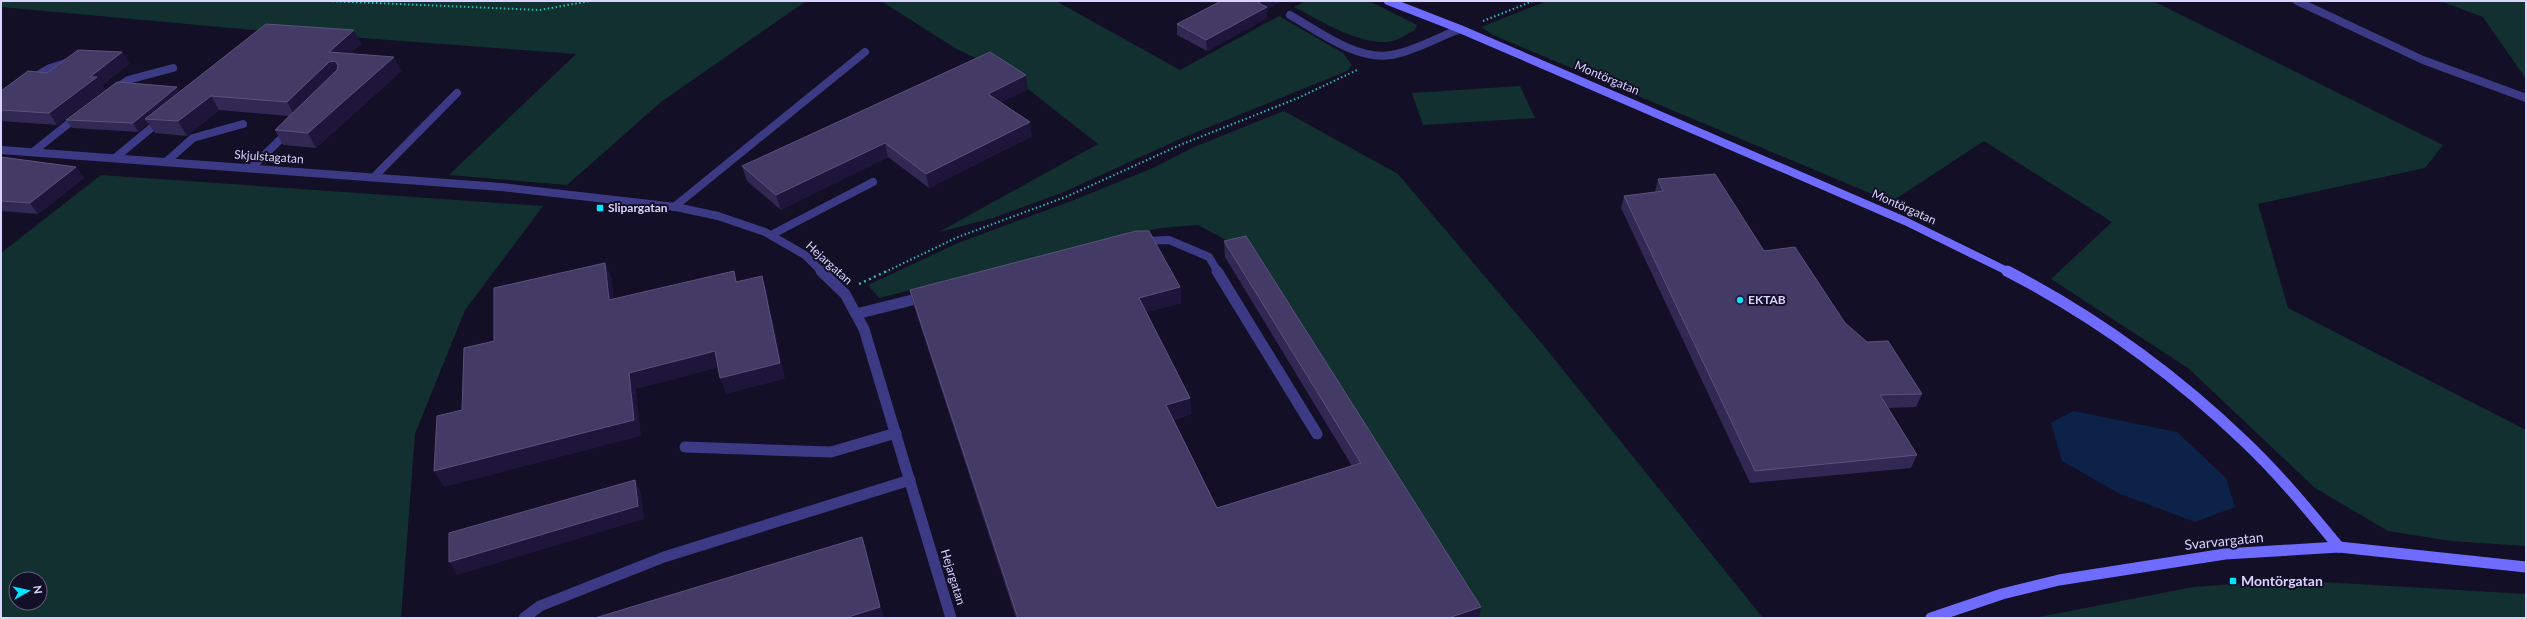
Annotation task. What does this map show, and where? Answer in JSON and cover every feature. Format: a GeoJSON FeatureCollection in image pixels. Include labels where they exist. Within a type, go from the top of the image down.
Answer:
{"type":"FeatureCollection","features":[{"type":"Feature","properties":{"kind":"street","name":"Montörgatan"},"geometry":{"type":"LineString","coordinates":[[1388,1],[1460,29],[1971,251],[2056,296],[2127,342],[2188,389],[2271,466],[2339,547]]}},
{"type":"Feature","properties":{"kind":"street"},"geometry":{"type":"LineString","coordinates":[[2297,1],[2423,60],[2526,98]]}},
{"type":"Feature","properties":{"kind":"street"},"geometry":{"type":"LineString","coordinates":[[1290,15],[1364,53],[1377,56],[1390,55],[1460,29]]}},
{"type":"Feature","properties":{"kind":"street"},"geometry":{"type":"LineString","coordinates":[[674,207],[865,52]]}},
{"type":"Feature","properties":{"kind":"street"},"geometry":{"type":"LineString","coordinates":[[25,83],[50,68],[76,60]]}},
{"type":"Feature","properties":{"kind":"street"},"geometry":{"type":"LineString","coordinates":[[105,97],[128,80],[173,68]]}},
{"type":"Feature","properties":{"kind":"street"},"geometry":{"type":"LineString","coordinates":[[374,177],[457,93]]}},
{"type":"Feature","properties":{"kind":"street"},"geometry":{"type":"LineString","coordinates":[[33,152],[87,109]]}},
{"type":"Feature","properties":{"kind":"street"},"geometry":{"type":"LineString","coordinates":[[115,158],[169,114]]}},
{"type":"Feature","properties":{"kind":"street"},"geometry":{"type":"LineString","coordinates":[[166,162],[192,138],[243,124]]}},
{"type":"Feature","properties":{"kind":"street"},"geometry":{"type":"LineString","coordinates":[[251,168],[296,124]]}},
{"type":"Feature","properties":{"kind":"street","name":"Skjulstagatan"},"geometry":{"type":"LineString","coordinates":[[1,150],[536,190]]}},
{"type":"Feature","properties":{"kind":"street"},"geometry":{"type":"LineString","coordinates":[[771,235],[873,182]]}},
{"type":"Feature","properties":{"kind":"street","name":"Hejargatan"},"geometry":{"type":"LineString","coordinates":[[536,190],[674,207],[718,216],[771,235],[805,255],[842,292],[864,329],[952,618]]}},
{"type":"Feature","properties":{"kind":"street"},"geometry":{"type":"LineString","coordinates":[[1133,242],[1169,240],[1209,257],[1317,434]]}},
{"type":"Feature","properties":{"kind":"street"},"geometry":{"type":"LineString","coordinates":[[856,314],[933,294]]}},
{"type":"Feature","properties":{"kind":"street"},"geometry":{"type":"LineString","coordinates":[[685,448],[831,452],[896,433]]}},
{"type":"Feature","properties":{"kind":"street"},"geometry":{"type":"LineString","coordinates":[[524,618],[540,606],[664,557],[910,480]]}},
{"type":"Feature","properties":{"kind":"street","name":"Svarvargatan"},"geometry":{"type":"LineString","coordinates":[[1931,618],[2002,594],[2090,574],[2225,554],[2339,547],[2526,567]]}},
{"type":"Feature","properties":{"kind":"path"},"geometry":{"type":"LineString","coordinates":[[328,1],[540,10],[590,1]]}},
{"type":"Feature","properties":{"kind":"path"},"geometry":{"type":"LineString","coordinates":[[1460,29],[1533,1]]}},
{"type":"Feature","properties":{"kind":"path"},"geometry":{"type":"LineString","coordinates":[[842,292],[958,237],[998,220],[1068,196],[1167,151],[1298,98],[1362,68]]}},
{"type":"Feature","properties":{"kind":"green space"},"geometry":{"type":"Polygon","coordinates":[[[1,1],[806,1],[661,102],[567,185],[449,175],[576,54],[253,30],[1,7],[1,1]]]}},
{"type":"Feature","properties":{"kind":"green space"},"geometry":{"type":"Polygon","coordinates":[[[881,1],[1056,1],[1180,70],[1279,16],[1343,53],[1352,65],[1347,71],[1182,138],[1064,192],[993,218],[939,232],[1098,144],[1028,89],[992,66],[955,48],[881,1]]]}},
{"type":"Feature","properties":{"kind":"green space"},"geometry":{"type":"Polygon","coordinates":[[[1306,1],[1369,1],[1417,25],[1415,30],[1396,40],[1384,42],[1371,41],[1330,26],[1294,7],[1306,1]]]}},
{"type":"Feature","properties":{"kind":"green space"},"geometry":{"type":"Polygon","coordinates":[[[1547,1],[2153,1],[2443,145],[2425,168],[2258,204],[2288,308],[2526,430],[2526,546],[2451,541],[2388,531],[2315,488],[2188,368],[2051,279],[2112,222],[1984,141],[1891,202],[1493,35],[1481,27],[1547,1]]]}},
{"type":"Feature","properties":{"kind":"green space"},"geometry":{"type":"Polygon","coordinates":[[[2440,1],[2526,1],[2526,79],[2483,17],[2440,1]]]}},
{"type":"Feature","properties":{"kind":"green space"},"geometry":{"type":"Polygon","coordinates":[[[1520,86],[1535,118],[1423,125],[1412,93],[1520,86]]]}},
{"type":"Feature","properties":{"kind":"green space"},"geometry":{"type":"Polygon","coordinates":[[[1284,111],[1398,174],[1543,345],[1763,618],[1475,618],[1246,251],[1198,225],[1160,228],[879,298],[868,285],[958,243],[1074,200],[1153,168],[1194,147],[1284,111]]]}},
{"type":"Feature","properties":{"kind":"green space"},"geometry":{"type":"Polygon","coordinates":[[[101,175],[543,206],[465,310],[415,434],[401,618],[1,618],[1,253],[101,175]]]}},
{"type":"Feature","properties":{"kind":"green space"},"geometry":{"type":"Polygon","coordinates":[[[2289,580],[2526,594],[2526,618],[2034,618],[2193,587],[2289,580]]]}},
{"type":"Feature","properties":{"kind":"water"},"geometry":{"type":"Polygon","coordinates":[[[2073,411],[2177,432],[2226,478],[2235,507],[2195,522],[2120,494],[2062,461],[2051,423],[2073,411]]]}},
{"type":"Feature","properties":{"kind":"building"},"geometry":{"type":"Polygon","coordinates":[[[1221,1],[1262,1],[1258,3],[1267,7],[1206,40],[1177,24],[1221,1]]]}},
{"type":"Feature","properties":{"kind":"building"},"geometry":{"type":"Polygon","coordinates":[[[266,24],[354,30],[329,52],[394,57],[308,133],[275,130],[337,70],[338,65],[335,61],[329,62],[287,102],[211,96],[178,121],[145,119],[266,24]]]}},
{"type":"Feature","properties":{"kind":"building"},"geometry":{"type":"Polygon","coordinates":[[[78,50],[122,52],[90,77],[97,77],[49,113],[1,110],[1,91],[28,71],[47,73],[78,50]]]}},
{"type":"Feature","properties":{"kind":"building"},"geometry":{"type":"Polygon","coordinates":[[[990,52],[1026,75],[988,94],[1030,122],[926,174],[885,143],[776,195],[742,166],[990,52]]]}},
{"type":"Feature","properties":{"kind":"building"},"geometry":{"type":"Polygon","coordinates":[[[117,82],[177,87],[133,123],[66,120],[117,82]]]}},
{"type":"Feature","properties":{"kind":"building"},"geometry":{"type":"Polygon","coordinates":[[[1,157],[76,167],[30,203],[1,201],[1,157]]]}},
{"type":"Feature","properties":{"kind":"building","name":"EKTAB"},"geometry":{"type":"Polygon","coordinates":[[[1715,174],[1764,251],[1795,247],[1845,323],[1867,342],[1888,341],[1922,394],[1880,395],[1917,455],[1755,471],[1624,196],[1663,191],[1658,179],[1715,174]]]}},
{"type":"Feature","properties":{"kind":"building"},"geometry":{"type":"Polygon","coordinates":[[[1136,231],[1149,231],[1180,287],[1139,298],[1190,398],[1166,405],[1217,508],[1361,463],[1224,241],[1246,236],[1481,607],[1448,618],[1018,618],[910,290],[1136,231]]]}},
{"type":"Feature","properties":{"kind":"building"},"geometry":{"type":"Polygon","coordinates":[[[605,263],[609,300],[734,271],[736,282],[762,276],[780,363],[720,378],[715,351],[629,373],[634,420],[434,471],[437,416],[462,410],[464,348],[494,341],[494,288],[605,263]]]}},
{"type":"Feature","properties":{"kind":"building"},"geometry":{"type":"Polygon","coordinates":[[[635,480],[638,506],[449,562],[449,533],[635,480]]]}},
{"type":"Feature","properties":{"kind":"building"},"geometry":{"type":"Polygon","coordinates":[[[862,537],[880,607],[845,618],[595,618],[862,537]]]}},
{"type":"Feature","properties":{"kind":"place","name":"Slipargatan"},"geometry":{"type":"Point","coordinates":[600,208]}},
{"type":"Feature","properties":{"kind":"place","name":"EKTAB"},"geometry":{"type":"Point","coordinates":[1740,300]}},
{"type":"Feature","properties":{"kind":"place","name":"Montörgatan"},"geometry":{"type":"Point","coordinates":[2233,581]}}]}
